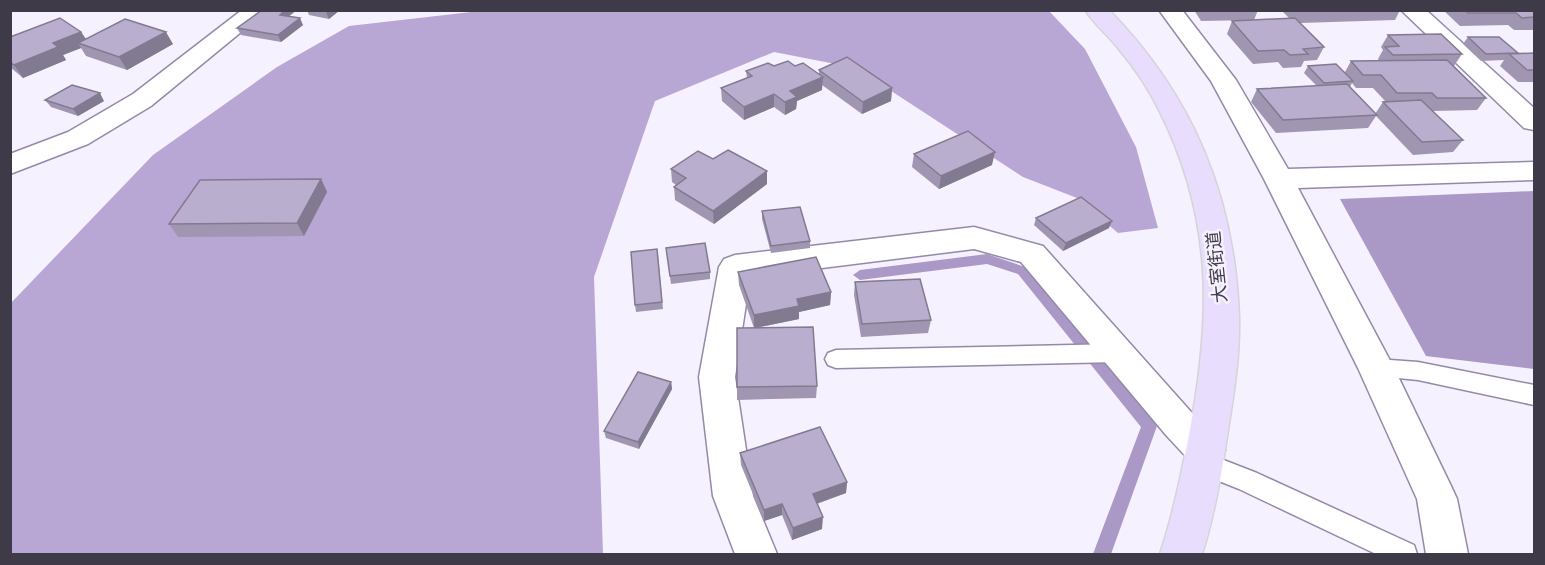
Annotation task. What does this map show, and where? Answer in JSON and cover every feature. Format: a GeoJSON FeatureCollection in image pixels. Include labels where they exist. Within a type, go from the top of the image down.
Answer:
{"type":"FeatureCollection","features":[{"type":"Feature","properties":{"kind":"main road","name":"大室街道"},"geometry":{"type":"LineString","coordinates":[[1095,10],[1128,44],[1150,72],[1178,119],[1198,167],[1217,239],[1222,318],[1214,404],[1194,516],[1181,555]]}},
{"type":"Feature","properties":{"kind":"street"},"geometry":{"type":"LineString","coordinates":[[10,165],[78,138],[142,100],[256,10]]}},
{"type":"Feature","properties":{"kind":"street"},"geometry":{"type":"LineString","coordinates":[[1170,10],[1223,80],[1280,179],[1376,368],[1437,499],[1447,555]]}},
{"type":"Feature","properties":{"kind":"street"},"geometry":{"type":"LineString","coordinates":[[1412,10],[1534,122]]}},
{"type":"Feature","properties":{"kind":"street"},"geometry":{"type":"LineString","coordinates":[[1280,179],[1534,171]]}},
{"type":"Feature","properties":{"kind":"street"},"geometry":{"type":"LineString","coordinates":[[756,555],[733,496],[717,376],[735,267],[974,238],[1032,254],[1204,456]]}},
{"type":"Feature","properties":{"kind":"lane"},"geometry":{"type":"LineString","coordinates":[[836,359],[1118,353]]}},
{"type":"Feature","properties":{"kind":"lane"},"geometry":{"type":"LineString","coordinates":[[1376,368],[1418,371],[1534,395]]}},
{"type":"Feature","properties":{"kind":"lane"},"geometry":{"type":"LineString","coordinates":[[1204,456],[1248,481],[1404,555]]}},
{"type":"Feature","properties":{"kind":"shaded area"},"geometry":{"type":"Polygon","coordinates":[[[480,11],[1049,11],[1085,49],[1136,147],[1158,228],[1118,233],[1077,198],[1023,177],[856,68],[774,52],[655,101],[594,277],[603,554],[11,554],[10,304],[153,155],[277,67],[349,26],[480,11]]]}},
{"type":"Feature","properties":{"kind":"shaded area"},"geometry":{"type":"Polygon","coordinates":[[[1534,191],[1534,369],[1426,356],[1340,199],[1534,191]]]}},
{"type":"Feature","properties":{"kind":"building"},"geometry":{"type":"Polygon","coordinates":[[[262,10],[285,10],[280,15],[300,18],[278,35],[237,28],[262,10]]]}},
{"type":"Feature","properties":{"kind":"building"},"geometry":{"type":"Polygon","coordinates":[[[1464,10],[1534,10],[1534,17],[1522,18],[1516,13],[1468,13],[1464,10]]]}},
{"type":"Feature","properties":{"kind":"building"},"geometry":{"type":"Polygon","coordinates":[[[60,18],[81,32],[53,43],[58,47],[14,65],[10,62],[10,37],[60,18]]]}},
{"type":"Feature","properties":{"kind":"building"},"geometry":{"type":"Polygon","coordinates":[[[1295,18],[1324,47],[1303,49],[1308,54],[1290,55],[1284,50],[1258,51],[1232,21],[1295,18]]]}},
{"type":"Feature","properties":{"kind":"building"},"geometry":{"type":"Polygon","coordinates":[[[125,19],[166,32],[119,57],[78,43],[125,19]]]}},
{"type":"Feature","properties":{"kind":"building"},"geometry":{"type":"Polygon","coordinates":[[[1441,34],[1462,54],[1393,55],[1385,47],[1399,46],[1388,35],[1441,34]]]}},
{"type":"Feature","properties":{"kind":"building"},"geometry":{"type":"Polygon","coordinates":[[[1468,37],[1499,37],[1518,53],[1486,54],[1468,37]]]}},
{"type":"Feature","properties":{"kind":"building"},"geometry":{"type":"Polygon","coordinates":[[[1534,53],[1534,70],[1527,70],[1509,54],[1534,53]]]}},
{"type":"Feature","properties":{"kind":"building"},"geometry":{"type":"Polygon","coordinates":[[[847,57],[892,88],[863,102],[819,70],[847,57]]]}},
{"type":"Feature","properties":{"kind":"building"},"geometry":{"type":"Polygon","coordinates":[[[1447,60],[1486,98],[1437,98],[1432,93],[1397,93],[1381,75],[1363,75],[1351,61],[1447,60]]]}},
{"type":"Feature","properties":{"kind":"building"},"geometry":{"type":"Polygon","coordinates":[[[788,61],[795,66],[803,63],[823,77],[790,91],[797,97],[785,102],[774,94],[744,107],[721,88],[752,76],[746,71],[768,63],[774,66],[788,61]]]}},
{"type":"Feature","properties":{"kind":"building"},"geometry":{"type":"Polygon","coordinates":[[[1336,64],[1353,81],[1324,83],[1308,66],[1336,64]]]}},
{"type":"Feature","properties":{"kind":"building"},"geometry":{"type":"Polygon","coordinates":[[[1347,84],[1377,115],[1283,120],[1257,89],[1347,84]]]}},
{"type":"Feature","properties":{"kind":"building"},"geometry":{"type":"Polygon","coordinates":[[[72,85],[100,93],[73,109],[45,100],[72,85]]]}},
{"type":"Feature","properties":{"kind":"building"},"geometry":{"type":"Polygon","coordinates":[[[1421,100],[1463,140],[1422,142],[1383,102],[1421,100]]]}},
{"type":"Feature","properties":{"kind":"building"},"geometry":{"type":"Polygon","coordinates":[[[968,131],[995,152],[941,176],[914,154],[968,131]]]}},
{"type":"Feature","properties":{"kind":"building"},"geometry":{"type":"Polygon","coordinates":[[[728,150],[767,171],[713,211],[674,187],[686,178],[671,169],[698,151],[713,159],[728,150]]]}},
{"type":"Feature","properties":{"kind":"building"},"geometry":{"type":"Polygon","coordinates":[[[321,179],[297,223],[169,224],[200,180],[321,179]]]}},
{"type":"Feature","properties":{"kind":"building"},"geometry":{"type":"Polygon","coordinates":[[[1081,197],[1112,221],[1066,243],[1036,218],[1081,197]]]}},
{"type":"Feature","properties":{"kind":"building"},"geometry":{"type":"Polygon","coordinates":[[[800,207],[810,241],[771,246],[762,211],[800,207]]]}},
{"type":"Feature","properties":{"kind":"building"},"geometry":{"type":"Polygon","coordinates":[[[705,243],[710,272],[670,276],[666,248],[705,243]]]}},
{"type":"Feature","properties":{"kind":"building"},"geometry":{"type":"Polygon","coordinates":[[[657,249],[662,302],[635,305],[631,252],[657,249]]]}},
{"type":"Feature","properties":{"kind":"building"},"geometry":{"type":"Polygon","coordinates":[[[816,257],[831,292],[797,299],[799,306],[754,315],[738,272],[816,257]]]}},
{"type":"Feature","properties":{"kind":"building"},"geometry":{"type":"Polygon","coordinates":[[[920,279],[931,320],[862,324],[855,282],[920,279]]]}},
{"type":"Feature","properties":{"kind":"building"},"geometry":{"type":"Polygon","coordinates":[[[813,327],[817,386],[737,387],[737,328],[813,327]]]}},
{"type":"Feature","properties":{"kind":"building"},"geometry":{"type":"Polygon","coordinates":[[[638,372],[671,382],[638,442],[604,431],[638,372]]]}},
{"type":"Feature","properties":{"kind":"building"},"geometry":{"type":"Polygon","coordinates":[[[820,427],[847,482],[813,494],[823,517],[793,528],[782,504],[764,510],[740,453],[820,427]]]}},
{"type":"Feature","properties":{"kind":"waterway"},"geometry":{"type":"LineString","coordinates":[[860,275],[987,259],[1023,271],[1149,426],[1102,554]]}}]}
